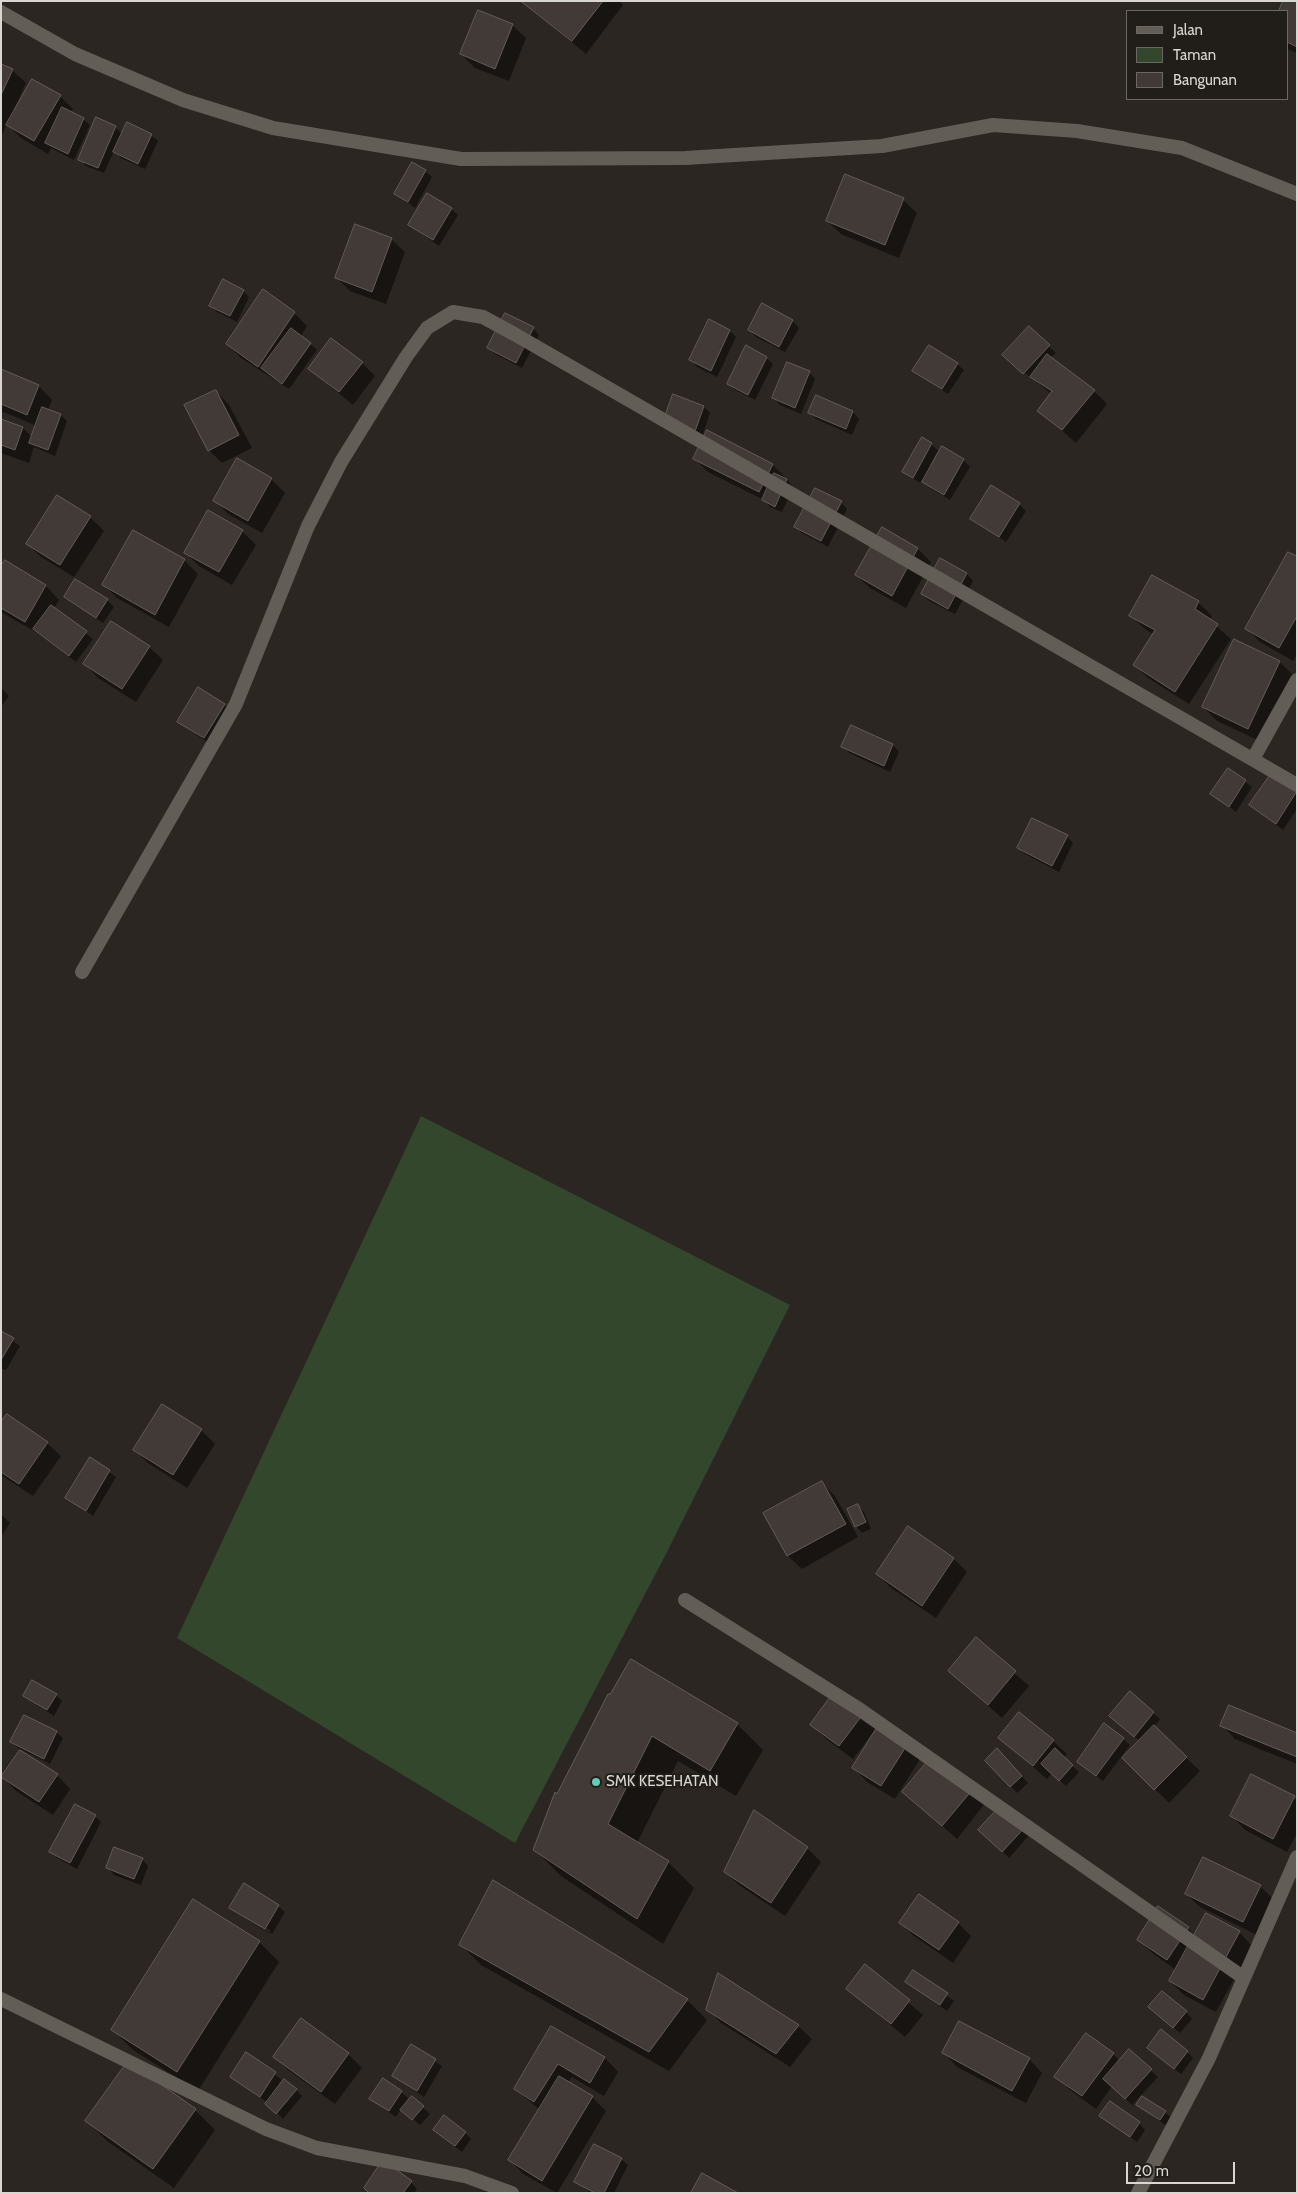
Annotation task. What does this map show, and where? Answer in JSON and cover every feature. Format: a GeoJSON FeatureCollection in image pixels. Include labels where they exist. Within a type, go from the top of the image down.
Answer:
{"type":"FeatureCollection","features":[{"type":"Feature","properties":{"kind":"street"},"geometry":{"type":"LineString","coordinates":[[1,12],[75,54],[182,100],[273,128],[461,159],[685,158],[882,146],[993,125],[1077,131],[1182,148],[1297,194]]}},
{"type":"Feature","properties":{"kind":"street"},"geometry":{"type":"LineString","coordinates":[[82,972],[236,704],[308,526],[341,462],[406,357],[427,328],[453,312],[482,318],[516,335],[1297,785]]}},
{"type":"Feature","properties":{"kind":"street"},"geometry":{"type":"LineString","coordinates":[[1253,759],[1297,680]]}},
{"type":"Feature","properties":{"kind":"street"},"geometry":{"type":"LineString","coordinates":[[685,1600],[859,1709],[1244,1978]]}},
{"type":"Feature","properties":{"kind":"street"},"geometry":{"type":"LineString","coordinates":[[1138,2193],[1209,2058],[1297,1857]]}},
{"type":"Feature","properties":{"kind":"street"},"geometry":{"type":"LineString","coordinates":[[1,1999],[274,2132],[317,2148],[465,2176],[512,2193]]}},
{"type":"Feature","properties":{"kind":"green space"},"geometry":{"type":"Polygon","coordinates":[[[421,1116],[790,1305],[666,1554],[515,1843],[177,1638],[421,1116]]]}},
{"type":"Feature","properties":{"kind":"building"},"geometry":{"type":"Polygon","coordinates":[[[521,1],[603,1],[572,41],[521,1]]]}},
{"type":"Feature","properties":{"kind":"building"},"geometry":{"type":"Polygon","coordinates":[[[1283,1],[1297,1],[1297,47],[1288,42],[1288,10],[1279,10],[1283,1]]]}},
{"type":"Feature","properties":{"kind":"building"},"geometry":{"type":"Polygon","coordinates":[[[478,10],[513,24],[495,69],[460,54],[478,10]]]}},
{"type":"Feature","properties":{"kind":"building"},"geometry":{"type":"Polygon","coordinates":[[[1,64],[13,69],[1,95],[1,64]]]}},
{"type":"Feature","properties":{"kind":"building"},"geometry":{"type":"Polygon","coordinates":[[[32,79],[61,95],[34,141],[6,125],[32,79]]]}},
{"type":"Feature","properties":{"kind":"building"},"geometry":{"type":"Polygon","coordinates":[[[62,107],[84,118],[68,154],[45,143],[62,107]]]}},
{"type":"Feature","properties":{"kind":"building"},"geometry":{"type":"Polygon","coordinates":[[[96,117],[116,126],[98,168],[78,160],[96,117]]]}},
{"type":"Feature","properties":{"kind":"building"},"geometry":{"type":"Polygon","coordinates":[[[127,122],[152,134],[138,164],[113,152],[127,122]]]}},
{"type":"Feature","properties":{"kind":"building"},"geometry":{"type":"Polygon","coordinates":[[[412,162],[426,170],[408,202],[394,194],[412,162]]]}},
{"type":"Feature","properties":{"kind":"building"},"geometry":{"type":"Polygon","coordinates":[[[845,174],[904,198],[885,245],[826,221],[845,174]]]}},
{"type":"Feature","properties":{"kind":"building"},"geometry":{"type":"Polygon","coordinates":[[[427,193],[452,208],[433,240],[408,225],[427,193]]]}},
{"type":"Feature","properties":{"kind":"building"},"geometry":{"type":"Polygon","coordinates":[[[355,224],[392,238],[372,292],[335,278],[355,224]]]}},
{"type":"Feature","properties":{"kind":"building"},"geometry":{"type":"Polygon","coordinates":[[[223,279],[244,290],[230,316],[209,306],[223,279]]]}},
{"type":"Feature","properties":{"kind":"building"},"geometry":{"type":"Polygon","coordinates":[[[263,289],[295,312],[258,367],[226,344],[263,289]]]}},
{"type":"Feature","properties":{"kind":"building"},"geometry":{"type":"Polygon","coordinates":[[[762,303],[793,320],[779,347],[748,330],[762,303]]]}},
{"type":"Feature","properties":{"kind":"building"},"geometry":{"type":"Polygon","coordinates":[[[505,313],[534,327],[516,363],[487,348],[505,313]]]}},
{"type":"Feature","properties":{"kind":"building"},"geometry":{"type":"Polygon","coordinates":[[[709,319],[730,330],[711,371],[689,360],[709,319]]]}},
{"type":"Feature","properties":{"kind":"building"},"geometry":{"type":"Polygon","coordinates":[[[1029,326],[1050,345],[1023,374],[1002,355],[1029,326]]]}},
{"type":"Feature","properties":{"kind":"building"},"geometry":{"type":"Polygon","coordinates":[[[291,328],[311,343],[282,384],[261,368],[291,328]]]}},
{"type":"Feature","properties":{"kind":"building"},"geometry":{"type":"Polygon","coordinates":[[[331,338],[363,362],[339,392],[308,369],[331,338]]]}},
{"type":"Feature","properties":{"kind":"building"},"geometry":{"type":"Polygon","coordinates":[[[746,345],[767,357],[748,395],[727,384],[746,345]]]}},
{"type":"Feature","properties":{"kind":"building"},"geometry":{"type":"Polygon","coordinates":[[[929,345],[958,363],[942,389],[912,371],[929,345]]]}},
{"type":"Feature","properties":{"kind":"building"},"geometry":{"type":"Polygon","coordinates":[[[1047,354],[1095,390],[1062,430],[1037,411],[1052,391],[1030,377],[1047,354]]]}},
{"type":"Feature","properties":{"kind":"building"},"geometry":{"type":"Polygon","coordinates":[[[787,362],[810,371],[795,408],[772,398],[787,362]]]}},
{"type":"Feature","properties":{"kind":"building"},"geometry":{"type":"Polygon","coordinates":[[[1,369],[39,385],[27,415],[1,404],[1,369]]]}},
{"type":"Feature","properties":{"kind":"building"},"geometry":{"type":"Polygon","coordinates":[[[216,390],[239,435],[208,451],[184,405],[216,390]]]}},
{"type":"Feature","properties":{"kind":"building"},"geometry":{"type":"Polygon","coordinates":[[[673,394],[704,406],[693,437],[662,425],[673,394]]]}},
{"type":"Feature","properties":{"kind":"building"},"geometry":{"type":"Polygon","coordinates":[[[816,395],[853,411],[846,429],[808,413],[816,395]]]}},
{"type":"Feature","properties":{"kind":"building"},"geometry":{"type":"Polygon","coordinates":[[[42,407],[61,414],[48,450],[29,443],[42,407]]]}},
{"type":"Feature","properties":{"kind":"building"},"geometry":{"type":"Polygon","coordinates":[[[1,419],[23,427],[15,450],[1,445],[1,419]]]}},
{"type":"Feature","properties":{"kind":"building"},"geometry":{"type":"Polygon","coordinates":[[[707,430],[773,464],[759,492],[693,459],[707,430]]]}},
{"type":"Feature","properties":{"kind":"building"},"geometry":{"type":"Polygon","coordinates":[[[922,437],[932,443],[913,478],[902,472],[922,437]]]}},
{"type":"Feature","properties":{"kind":"building"},"geometry":{"type":"Polygon","coordinates":[[[942,446],[964,459],[944,495],[922,482],[942,446]]]}},
{"type":"Feature","properties":{"kind":"building"},"geometry":{"type":"Polygon","coordinates":[[[237,458],[272,478],[248,521],[213,501],[237,458]]]}},
{"type":"Feature","properties":{"kind":"building"},"geometry":{"type":"Polygon","coordinates":[[[774,473],[787,479],[775,507],[762,500],[774,473]]]}},
{"type":"Feature","properties":{"kind":"building"},"geometry":{"type":"Polygon","coordinates":[[[991,485],[1020,503],[999,537],[970,519],[991,485]]]}},
{"type":"Feature","properties":{"kind":"building"},"geometry":{"type":"Polygon","coordinates":[[[815,488],[842,501],[821,541],[794,527],[815,488]]]}},
{"type":"Feature","properties":{"kind":"building"},"geometry":{"type":"Polygon","coordinates":[[[57,495],[91,516],[60,565],[26,544],[57,495]]]}},
{"type":"Feature","properties":{"kind":"building"},"geometry":{"type":"Polygon","coordinates":[[[208,510],[243,530],[219,572],[184,553],[208,510]]]}},
{"type":"Feature","properties":{"kind":"building"},"geometry":{"type":"Polygon","coordinates":[[[882,527],[918,548],[892,596],[855,575],[882,527]]]}},
{"type":"Feature","properties":{"kind":"building"},"geometry":{"type":"Polygon","coordinates":[[[133,530],[185,559],[155,615],[102,585],[133,530]]]}},
{"type":"Feature","properties":{"kind":"building"},"geometry":{"type":"Polygon","coordinates":[[[1288,552],[1297,556],[1297,616],[1279,648],[1245,629],[1288,552]]]}},
{"type":"Feature","properties":{"kind":"building"},"geometry":{"type":"Polygon","coordinates":[[[940,558],[967,573],[948,609],[921,594],[940,558]]]}},
{"type":"Feature","properties":{"kind":"building"},"geometry":{"type":"Polygon","coordinates":[[[5,560],[46,585],[25,622],[1,608],[1,566],[5,560]]]}},
{"type":"Feature","properties":{"kind":"building"},"geometry":{"type":"Polygon","coordinates":[[[1152,575],[1199,601],[1195,609],[1218,624],[1175,692],[1133,665],[1155,630],[1129,616],[1152,575]]]}},
{"type":"Feature","properties":{"kind":"building"},"geometry":{"type":"Polygon","coordinates":[[[75,579],[108,599],[96,618],[64,597],[75,579]]]}},
{"type":"Feature","properties":{"kind":"building"},"geometry":{"type":"Polygon","coordinates":[[[51,605],[87,631],[69,656],[33,629],[51,605]]]}},
{"type":"Feature","properties":{"kind":"building"},"geometry":{"type":"Polygon","coordinates":[[[111,621],[150,646],[122,689],[83,664],[111,621]]]}},
{"type":"Feature","properties":{"kind":"building"},"geometry":{"type":"Polygon","coordinates":[[[1234,639],[1280,661],[1248,729],[1202,707],[1234,639]]]}},
{"type":"Feature","properties":{"kind":"building"},"geometry":{"type":"Polygon","coordinates":[[[198,687],[225,704],[204,738],[177,722],[198,687]]]}},
{"type":"Feature","properties":{"kind":"building"},"geometry":{"type":"Polygon","coordinates":[[[851,725],[893,744],[884,766],[841,747],[851,725]]]}},
{"type":"Feature","properties":{"kind":"building"},"geometry":{"type":"Polygon","coordinates":[[[1228,768],[1246,780],[1229,807],[1210,794],[1228,768]]]}},
{"type":"Feature","properties":{"kind":"building"},"geometry":{"type":"Polygon","coordinates":[[[1271,774],[1297,791],[1276,824],[1249,805],[1271,774]]]}},
{"type":"Feature","properties":{"kind":"building"},"geometry":{"type":"Polygon","coordinates":[[[1032,818],[1068,835],[1052,866],[1017,848],[1032,818]]]}},
{"type":"Feature","properties":{"kind":"building"},"geometry":{"type":"Polygon","coordinates":[[[1,1331],[14,1338],[1,1360],[1,1331]]]}},
{"type":"Feature","properties":{"kind":"building"},"geometry":{"type":"Polygon","coordinates":[[[162,1404],[202,1429],[173,1475],[133,1450],[162,1404]]]}},
{"type":"Feature","properties":{"kind":"building"},"geometry":{"type":"Polygon","coordinates":[[[7,1414],[48,1442],[19,1484],[1,1472],[1,1422],[7,1414]]]}},
{"type":"Feature","properties":{"kind":"building"},"geometry":{"type":"Polygon","coordinates":[[[90,1457],[110,1470],[86,1511],[65,1498],[90,1457]]]}},
{"type":"Feature","properties":{"kind":"building"},"geometry":{"type":"Polygon","coordinates":[[[822,1481],[846,1524],[787,1556],[763,1513],[822,1481]]]}},
{"type":"Feature","properties":{"kind":"building"},"geometry":{"type":"Polygon","coordinates":[[[858,1504],[866,1522],[855,1527],[847,1509],[858,1504]]]}},
{"type":"Feature","properties":{"kind":"building"},"geometry":{"type":"Polygon","coordinates":[[[908,1526],[954,1558],[922,1606],[876,1574],[908,1526]]]}},
{"type":"Feature","properties":{"kind":"building"},"geometry":{"type":"Polygon","coordinates":[[[976,1637],[1016,1671],[988,1705],[948,1671],[976,1637]]]}},
{"type":"Feature","properties":{"kind":"building","name":"SMK KESEHATAN"},"geometry":{"type":"Polygon","coordinates":[[[631,1659],[738,1723],[710,1771],[652,1736],[608,1824],[669,1861],[637,1919],[533,1850],[555,1792],[557,1794],[608,1694],[610,1694],[631,1659]]]}},
{"type":"Feature","properties":{"kind":"building"},"geometry":{"type":"Polygon","coordinates":[[[32,1680],[57,1694],[47,1710],[23,1696],[32,1680]]]}},
{"type":"Feature","properties":{"kind":"building"},"geometry":{"type":"Polygon","coordinates":[[[1130,1691],[1154,1712],[1134,1737],[1109,1716],[1130,1691]]]}},
{"type":"Feature","properties":{"kind":"building"},"geometry":{"type":"Polygon","coordinates":[[[834,1692],[863,1714],[839,1746],[810,1725],[834,1692]]]}},
{"type":"Feature","properties":{"kind":"building"},"geometry":{"type":"Polygon","coordinates":[[[1229,1705],[1297,1733],[1297,1757],[1220,1726],[1229,1705]]]}},
{"type":"Feature","properties":{"kind":"building"},"geometry":{"type":"Polygon","coordinates":[[[1019,1712],[1054,1740],[1033,1766],[998,1738],[1019,1712]]]}},
{"type":"Feature","properties":{"kind":"building"},"geometry":{"type":"Polygon","coordinates":[[[24,1715],[57,1731],[44,1759],[10,1742],[24,1715]]]}},
{"type":"Feature","properties":{"kind":"building"},"geometry":{"type":"Polygon","coordinates":[[[1104,1723],[1124,1738],[1096,1776],[1077,1762],[1104,1723]]]}},
{"type":"Feature","properties":{"kind":"building"},"geometry":{"type":"Polygon","coordinates":[[[1154,1725],[1187,1757],[1154,1790],[1122,1758],[1154,1725]]]}},
{"type":"Feature","properties":{"kind":"building"},"geometry":{"type":"Polygon","coordinates":[[[878,1726],[907,1745],[881,1786],[852,1768],[878,1726]]]}},
{"type":"Feature","properties":{"kind":"building"},"geometry":{"type":"Polygon","coordinates":[[[997,1748],[1022,1776],[1010,1787],[985,1761],[997,1748]]]}},
{"type":"Feature","properties":{"kind":"building"},"geometry":{"type":"Polygon","coordinates":[[[1055,1748],[1073,1765],[1059,1781],[1041,1764],[1055,1748]]]}},
{"type":"Feature","properties":{"kind":"building"},"geometry":{"type":"Polygon","coordinates":[[[20,1750],[58,1774],[39,1802],[1,1777],[20,1750]]]}},
{"type":"Feature","properties":{"kind":"building"},"geometry":{"type":"Polygon","coordinates":[[[932,1756],[973,1789],[942,1826],[902,1792],[932,1756]]]}},
{"type":"Feature","properties":{"kind":"building"},"geometry":{"type":"Polygon","coordinates":[[[1251,1774],[1295,1796],[1273,1839],[1230,1816],[1251,1774]]]}},
{"type":"Feature","properties":{"kind":"building"},"geometry":{"type":"Polygon","coordinates":[[[1003,1803],[1027,1825],[1002,1852],[978,1830],[1003,1803]]]}},
{"type":"Feature","properties":{"kind":"building"},"geometry":{"type":"Polygon","coordinates":[[[75,1804],[96,1815],[70,1863],[49,1852],[75,1804]]]}},
{"type":"Feature","properties":{"kind":"building"},"geometry":{"type":"Polygon","coordinates":[[[754,1810],[808,1847],[771,1903],[724,1872],[754,1810]]]}},
{"type":"Feature","properties":{"kind":"building"},"geometry":{"type":"Polygon","coordinates":[[[114,1847],[143,1858],[134,1879],[106,1868],[114,1847]]]}},
{"type":"Feature","properties":{"kind":"building"},"geometry":{"type":"Polygon","coordinates":[[[1203,1857],[1261,1885],[1243,1922],[1185,1894],[1203,1857]]]}},
{"type":"Feature","properties":{"kind":"building"},"geometry":{"type":"Polygon","coordinates":[[[493,1880],[688,1999],[649,2052],[459,1945],[493,1880]]]}},
{"type":"Feature","properties":{"kind":"building"},"geometry":{"type":"Polygon","coordinates":[[[244,1883],[279,1905],[265,1929],[229,1908],[244,1883]]]}},
{"type":"Feature","properties":{"kind":"building"},"geometry":{"type":"Polygon","coordinates":[[[919,1894],[959,1922],[939,1950],[899,1923],[919,1894]]]}},
{"type":"Feature","properties":{"kind":"building"},"geometry":{"type":"Polygon","coordinates":[[[193,1899],[260,1941],[177,2072],[111,2030],[193,1899]]]}},
{"type":"Feature","properties":{"kind":"building"},"geometry":{"type":"Polygon","coordinates":[[[1158,1906],[1189,1927],[1167,1960],[1137,1940],[1158,1906]]]}},
{"type":"Feature","properties":{"kind":"building"},"geometry":{"type":"Polygon","coordinates":[[[1206,1913],[1240,1931],[1203,2000],[1169,1981],[1206,1913]]]}},
{"type":"Feature","properties":{"kind":"building"},"geometry":{"type":"Polygon","coordinates":[[[865,1964],[910,2000],[891,2024],[846,1989],[865,1964]]]}},
{"type":"Feature","properties":{"kind":"building"},"geometry":{"type":"Polygon","coordinates":[[[913,1970],[948,1993],[940,2005],[905,1982],[913,1970]]]}},
{"type":"Feature","properties":{"kind":"building"},"geometry":{"type":"Polygon","coordinates":[[[718,1973],[799,2025],[776,2054],[706,2010],[718,1973]]]}},
{"type":"Feature","properties":{"kind":"building"},"geometry":{"type":"Polygon","coordinates":[[[1162,1991],[1187,2011],[1173,2028],[1148,2007],[1162,1991]]]}},
{"type":"Feature","properties":{"kind":"building"},"geometry":{"type":"Polygon","coordinates":[[[301,2018],[349,2053],[321,2092],[273,2057],[301,2018]]]}},
{"type":"Feature","properties":{"kind":"building"},"geometry":{"type":"Polygon","coordinates":[[[959,2021],[1030,2058],[1012,2091],[942,2053],[959,2021]]]}},
{"type":"Feature","properties":{"kind":"building"},"geometry":{"type":"Polygon","coordinates":[[[551,2026],[605,2057],[590,2083],[558,2064],[534,2102],[514,2089],[551,2026]]]}},
{"type":"Feature","properties":{"kind":"building"},"geometry":{"type":"Polygon","coordinates":[[[1161,2029],[1188,2051],[1174,2069],[1147,2048],[1161,2029]]]}},
{"type":"Feature","properties":{"kind":"building"},"geometry":{"type":"Polygon","coordinates":[[[1086,2033],[1114,2053],[1082,2096],[1054,2077],[1086,2033]]]}},
{"type":"Feature","properties":{"kind":"building"},"geometry":{"type":"Polygon","coordinates":[[[411,2044],[436,2059],[417,2091],[392,2076],[411,2044]]]}},
{"type":"Feature","properties":{"kind":"building"},"geometry":{"type":"Polygon","coordinates":[[[1129,2049],[1152,2069],[1125,2099],[1103,2079],[1129,2049]]]}},
{"type":"Feature","properties":{"kind":"building"},"geometry":{"type":"Polygon","coordinates":[[[246,2052],[276,2072],[260,2097],[230,2077],[246,2052]]]}},
{"type":"Feature","properties":{"kind":"building"},"geometry":{"type":"Polygon","coordinates":[[[128,2061],[196,2109],[153,2169],[85,2121],[128,2061]]]}},
{"type":"Feature","properties":{"kind":"building"},"geometry":{"type":"Polygon","coordinates":[[[559,2076],[593,2096],[542,2181],[508,2160],[559,2076]]]}},
{"type":"Feature","properties":{"kind":"building"},"geometry":{"type":"Polygon","coordinates":[[[383,2078],[402,2091],[389,2111],[369,2099],[383,2078]]]}},
{"type":"Feature","properties":{"kind":"building"},"geometry":{"type":"Polygon","coordinates":[[[284,2079],[297,2089],[276,2114],[265,2104],[284,2079]]]}},
{"type":"Feature","properties":{"kind":"building"},"geometry":{"type":"Polygon","coordinates":[[[412,2096],[424,2106],[412,2120],[400,2110],[412,2096]]]}},
{"type":"Feature","properties":{"kind":"building"},"geometry":{"type":"Polygon","coordinates":[[[1142,2096],[1166,2111],[1160,2120],[1136,2105],[1142,2096]]]}},
{"type":"Feature","properties":{"kind":"building"},"geometry":{"type":"Polygon","coordinates":[[[1110,2101],[1140,2122],[1130,2137],[1099,2116],[1110,2101]]]}},
{"type":"Feature","properties":{"kind":"building"},"geometry":{"type":"Polygon","coordinates":[[[444,2115],[466,2132],[455,2146],[433,2130],[444,2115]]]}},
{"type":"Feature","properties":{"kind":"building"},"geometry":{"type":"Polygon","coordinates":[[[594,2144],[622,2158],[604,2193],[595,2193],[574,2182],[594,2144]]]}},
{"type":"Feature","properties":{"kind":"building"},"geometry":{"type":"Polygon","coordinates":[[[383,2160],[412,2181],[403,2193],[369,2193],[364,2188],[383,2160]]]}},
{"type":"Feature","properties":{"kind":"building"},"geometry":{"type":"Polygon","coordinates":[[[702,2173],[738,2193],[691,2193],[702,2173]]]}},
{"type":"Feature","properties":{"kind":"place","name":"SMK KESEHATAN"},"geometry":{"type":"Point","coordinates":[596,1782]}}]}
